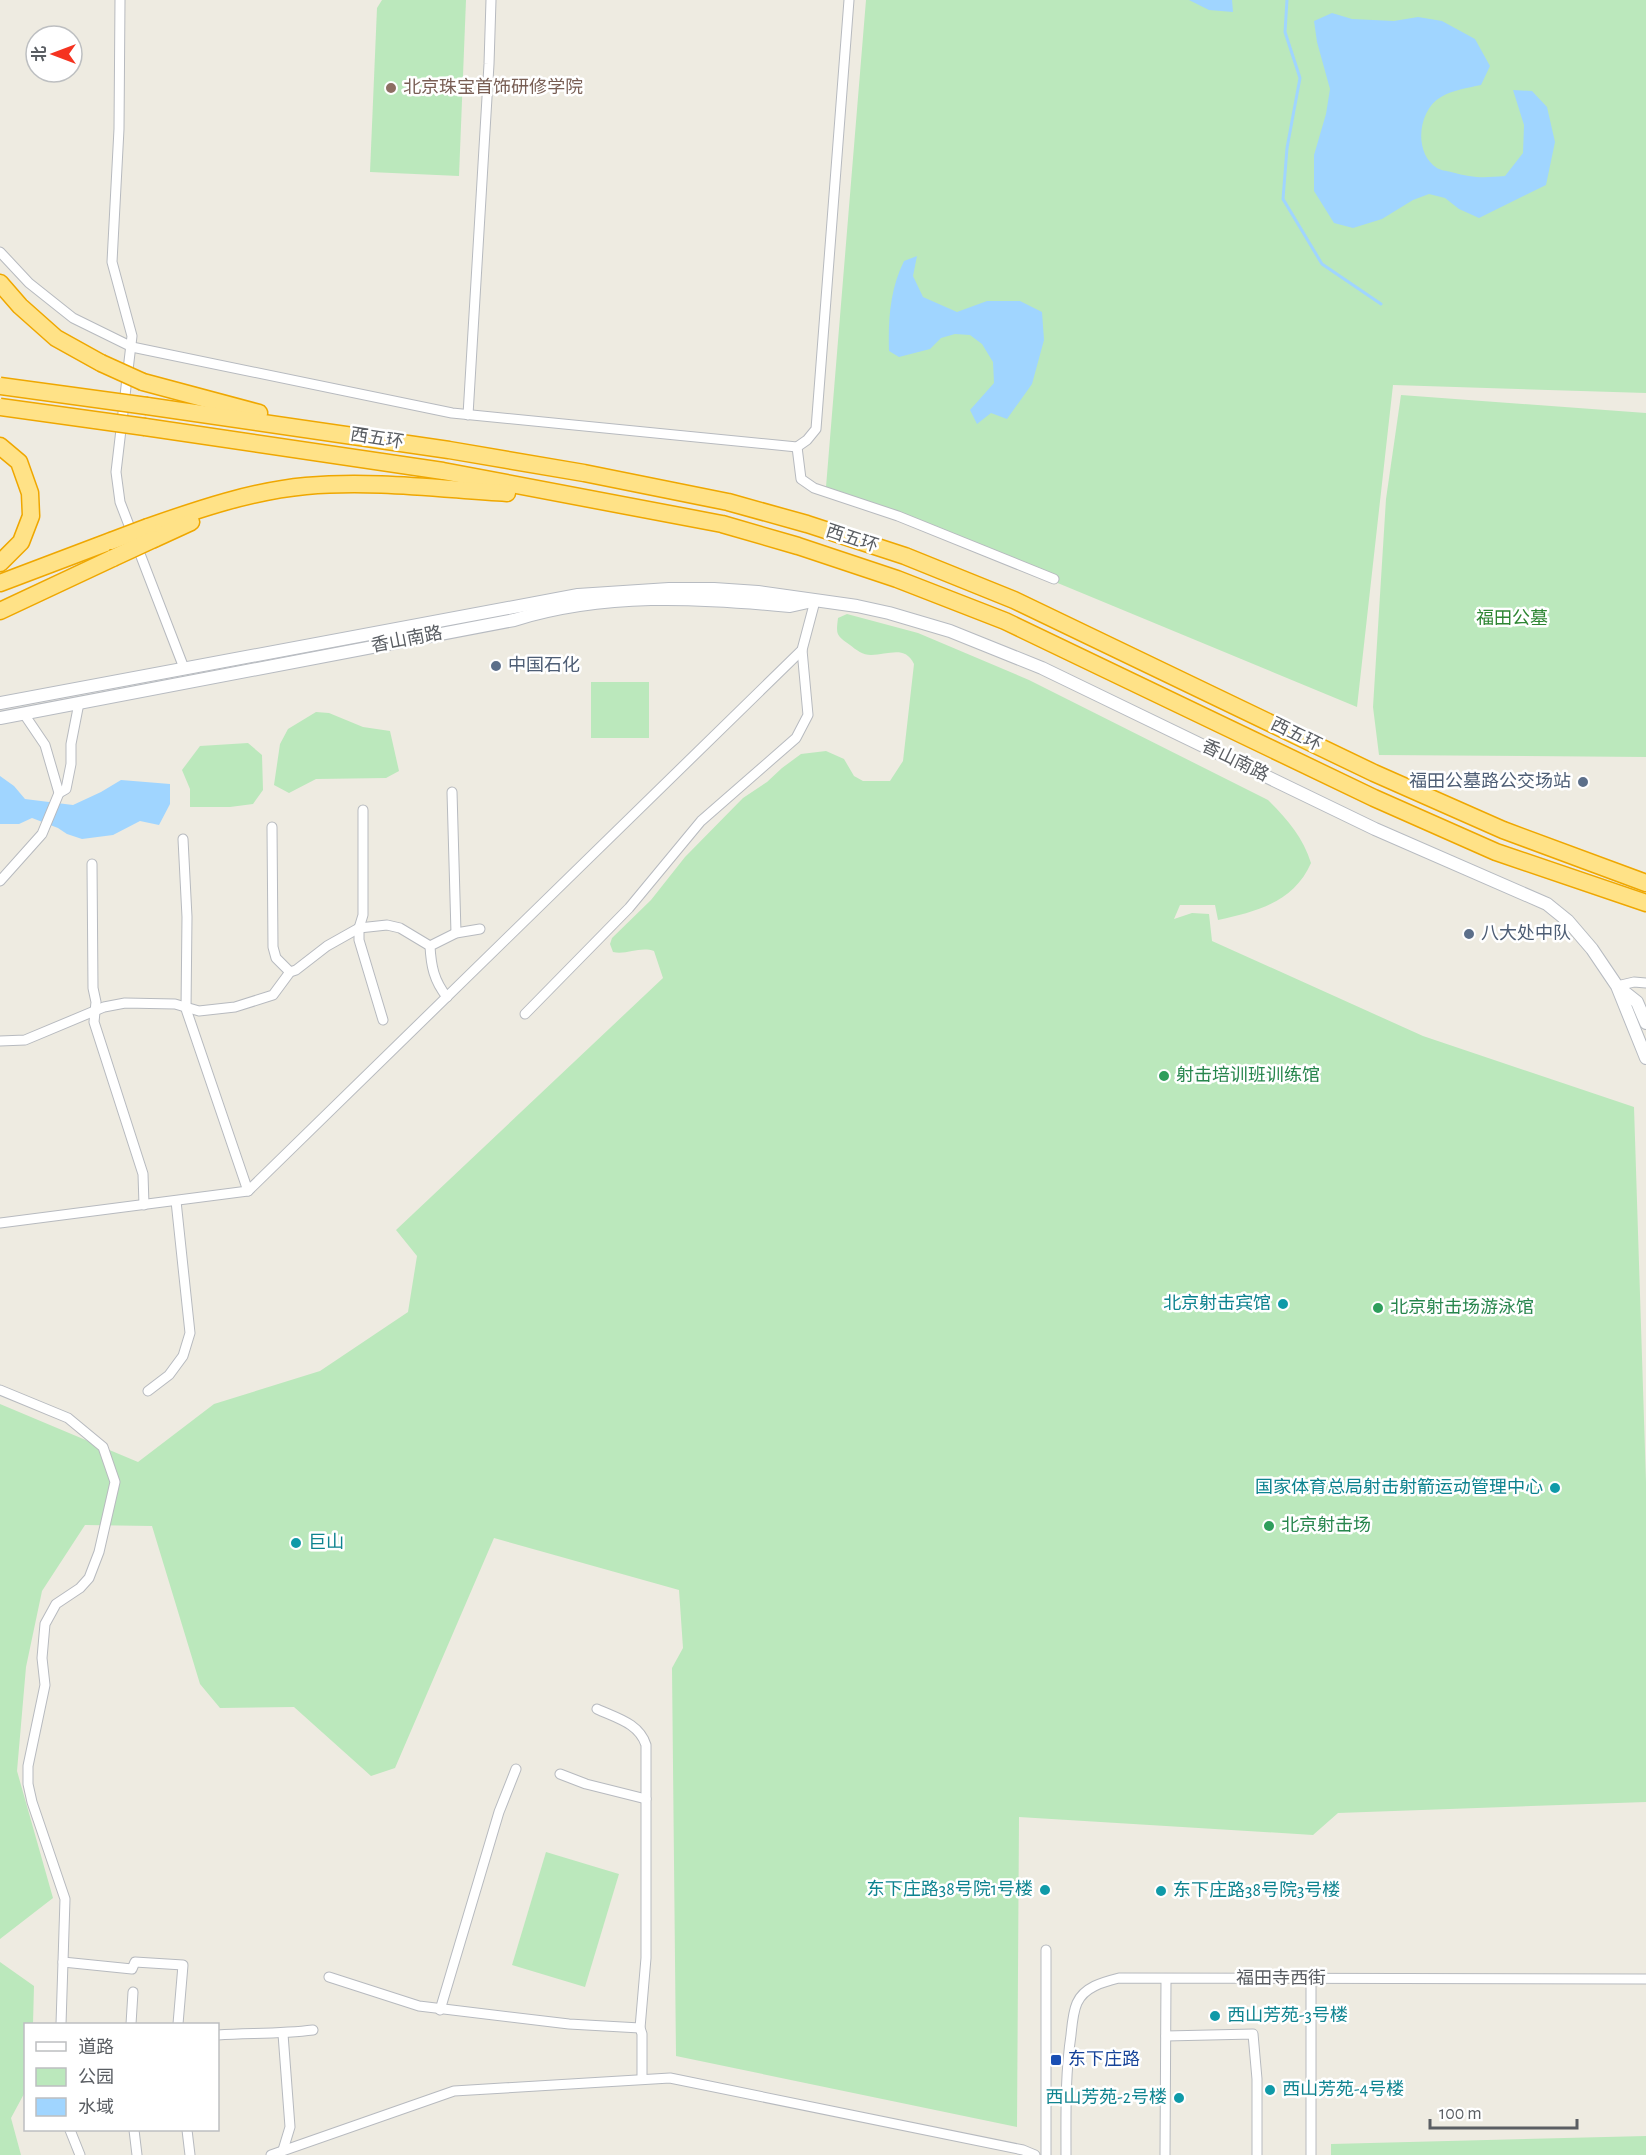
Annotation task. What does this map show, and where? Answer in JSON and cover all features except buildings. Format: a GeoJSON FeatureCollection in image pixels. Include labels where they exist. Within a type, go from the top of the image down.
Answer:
{"type":"FeatureCollection","features":[{"type":"Feature","properties":{"kind":"highway"},"geometry":{"type":"LineString","coordinates":[[0,284],[20,306],[56,338],[101,363],[143,382],[326,431]]}},
{"type":"Feature","properties":{"kind":"highway","name":"西五环"},"geometry":{"type":"LineString","coordinates":[[0,386],[449,450],[728,502],[818,528],[905,556],[1014,600],[1374,773],[1503,830],[1646,883]]}},
{"type":"Feature","properties":{"kind":"highway","name":"西五环"},"geometry":{"type":"LineString","coordinates":[[0,407],[443,471],[722,524],[798,546],[897,579],[1005,621],[1374,798],[1496,852],[1646,903]]}},
{"type":"Feature","properties":{"kind":"highway"},"geometry":{"type":"LineString","coordinates":[[0,446],[19,462],[30,493],[31,516],[21,542],[0,563]]}},
{"type":"Feature","properties":{"kind":"highway"},"geometry":{"type":"LineString","coordinates":[[0,583],[112,549],[251,495],[304,486],[355,483],[580,497]]}},
{"type":"Feature","properties":{"kind":"highway"},"geometry":{"type":"LineString","coordinates":[[0,611],[112,549]]}},
{"type":"Feature","properties":{"kind":"main road","name":"香山南路"},"geometry":{"type":"LineString","coordinates":[[0,703],[578,595],[648,590],[714,589],[759,592],[857,606],[888,613],[1000,650],[1042,668],[1375,830],[1547,904],[1568,921],[1592,949],[1617,986],[1646,1058]]}},
{"type":"Feature","properties":{"kind":"main road","name":"香山南路"},"geometry":{"type":"LineString","coordinates":[[0,718],[514,620],[563,607],[606,600],[672,599],[790,606],[815,600]]}},
{"type":"Feature","properties":{"kind":"main road","name":"香山南路"},"geometry":{"type":"LineString","coordinates":[[1617,986],[1637,1002],[1646,1023]]}},
{"type":"Feature","properties":{"kind":"street"},"geometry":{"type":"LineString","coordinates":[[120,0],[119,129],[112,262],[132,336],[132,347],[116,472],[120,502],[184,668]]}},
{"type":"Feature","properties":{"kind":"street"},"geometry":{"type":"LineString","coordinates":[[468,415],[491,0]]}},
{"type":"Feature","properties":{"kind":"street"},"geometry":{"type":"LineString","coordinates":[[0,252],[29,284],[73,318],[132,347],[452,413],[797,447],[816,429],[849,0]]}},
{"type":"Feature","properties":{"kind":"street"},"geometry":{"type":"LineString","coordinates":[[797,447],[801,479],[814,488],[898,516],[1054,579]]}},
{"type":"Feature","properties":{"kind":"street"},"geometry":{"type":"LineString","coordinates":[[525,1014],[629,908],[701,821],[796,738],[808,715],[802,650],[815,600]]}},
{"type":"Feature","properties":{"kind":"street"},"geometry":{"type":"LineString","coordinates":[[0,1223],[248,1191],[802,650]]}},
{"type":"Feature","properties":{"kind":"street"},"geometry":{"type":"LineString","coordinates":[[0,881],[42,834],[58,796],[66,789],[78,703]]}},
{"type":"Feature","properties":{"kind":"street"},"geometry":{"type":"LineString","coordinates":[[24,714],[45,745],[58,796]]}},
{"type":"Feature","properties":{"kind":"street"},"geometry":{"type":"LineString","coordinates":[[452,792],[456,933]]}},
{"type":"Feature","properties":{"kind":"street"},"geometry":{"type":"LineString","coordinates":[[363,810],[363,915],[359,928],[359,940],[383,1020]]}},
{"type":"Feature","properties":{"kind":"street"},"geometry":{"type":"LineString","coordinates":[[272,827],[273,948],[276,958],[290,972]]}},
{"type":"Feature","properties":{"kind":"street"},"geometry":{"type":"LineString","coordinates":[[183,839],[187,917],[186,1009],[248,1191]]}},
{"type":"Feature","properties":{"kind":"street"},"geometry":{"type":"LineString","coordinates":[[92,864],[93,988],[96,1002],[94,1022],[143,1174],[144,1204]]}},
{"type":"Feature","properties":{"kind":"street"},"geometry":{"type":"LineString","coordinates":[[0,1041],[25,1040],[104,1007],[125,1003],[175,1004],[186,1009],[200,1011],[235,1007],[273,995],[290,972],[296,970],[327,946],[359,928],[387,925],[400,928],[430,946]]}},
{"type":"Feature","properties":{"kind":"street"},"geometry":{"type":"LineString","coordinates":[[430,946],[456,933],[480,929]]}},
{"type":"Feature","properties":{"kind":"street"},"geometry":{"type":"LineString","coordinates":[[430,946],[431,968],[447,997]]}},
{"type":"Feature","properties":{"kind":"street"},"geometry":{"type":"LineString","coordinates":[[1617,986],[1634,982],[1646,983]]}},
{"type":"Feature","properties":{"kind":"street"},"geometry":{"type":"LineString","coordinates":[[148,1391],[169,1375],[183,1356],[190,1333],[176,1200]]}},
{"type":"Feature","properties":{"kind":"street"},"geometry":{"type":"LineString","coordinates":[[0,1390],[68,1418],[103,1447],[115,1482],[99,1552],[89,1578],[81,1588],[56,1604],[45,1624],[42,1658],[45,1685],[28,1766],[28,1784],[32,1802],[64,1899],[62,2023]]}},
{"type":"Feature","properties":{"kind":"street"},"geometry":{"type":"LineString","coordinates":[[597,1709],[634,1726],[643,1735],[646,1745],[646,1958],[640,2028],[642,2079]]}},
{"type":"Feature","properties":{"kind":"street"},"geometry":{"type":"LineString","coordinates":[[440,2010],[499,1812],[516,1769]]}},
{"type":"Feature","properties":{"kind":"street"},"geometry":{"type":"LineString","coordinates":[[560,1774],[586,1784],[646,1799]]}},
{"type":"Feature","properties":{"kind":"street"},"geometry":{"type":"LineString","coordinates":[[1046,1950],[1046,2155]]}},
{"type":"Feature","properties":{"kind":"street"},"geometry":{"type":"LineString","coordinates":[[63,1962],[132,1969],[135,1962],[183,1965],[178,2023]]}},
{"type":"Feature","properties":{"kind":"street"},"geometry":{"type":"LineString","coordinates":[[329,1977],[419,2006],[440,2010],[569,2024],[640,2028]]}},
{"type":"Feature","properties":{"kind":"street","name":"福田寺西街"},"geometry":{"type":"LineString","coordinates":[[1066,2155],[1067,2059],[1077,2003],[1087,1991],[1101,1982],[1119,1978],[1646,1979]]}},
{"type":"Feature","properties":{"kind":"street"},"geometry":{"type":"LineString","coordinates":[[1165,2155],[1166,1979]]}},
{"type":"Feature","properties":{"kind":"street"},"geometry":{"type":"LineString","coordinates":[[1311,1980],[1311,2155]]}},
{"type":"Feature","properties":{"kind":"street"},"geometry":{"type":"LineString","coordinates":[[131,2023],[133,1992]]}},
{"type":"Feature","properties":{"kind":"street"},"geometry":{"type":"LineString","coordinates":[[219,2035],[254,2032],[283,2034],[313,2030]]}},
{"type":"Feature","properties":{"kind":"street"},"geometry":{"type":"LineString","coordinates":[[283,2034],[290,2127],[283,2150]]}},
{"type":"Feature","properties":{"kind":"street"},"geometry":{"type":"LineString","coordinates":[[1166,2036],[1253,2034],[1257,2079],[1257,2155]]}},
{"type":"Feature","properties":{"kind":"street"},"geometry":{"type":"LineString","coordinates":[[271,2155],[454,2091],[670,2078],[1023,2150],[1035,2155]]}},
{"type":"Feature","properties":{"kind":"street"},"geometry":{"type":"LineString","coordinates":[[70,2131],[80,2155]]}},
{"type":"Feature","properties":{"kind":"street"},"geometry":{"type":"LineString","coordinates":[[134,2131],[137,2155]]}},
{"type":"Feature","properties":{"kind":"street"},"geometry":{"type":"LineString","coordinates":[[187,2131],[190,2155]]}},
{"type":"Feature","properties":{"kind":"green space"},"geometry":{"type":"Polygon","coordinates":[[[382,0],[466,0],[459,176],[370,172],[377,8],[382,0]]]}},
{"type":"Feature","properties":{"kind":"green space"},"geometry":{"type":"Polygon","coordinates":[[[866,0],[1646,0],[1646,393],[1393,385],[1357,707],[826,487],[866,0]]]}},
{"type":"Feature","properties":{"kind":"green space","name":"福田公墓"},"geometry":{"type":"Polygon","coordinates":[[[1401,395],[1646,413],[1646,757],[1379,755],[1373,707],[1386,499],[1401,395]]]}},
{"type":"Feature","properties":{"kind":"green space"},"geometry":{"type":"Polygon","coordinates":[[[847,614],[918,633],[1029,680],[1268,800],[1288,821],[1304,845],[1311,863],[1304,876],[1284,896],[1260,909],[1218,920],[1215,905],[1180,905],[1174,919],[1192,913],[1209,914],[1212,941],[1423,1036],[1634,1107],[1646,1482],[1646,1802],[1338,1813],[1313,1835],[1019,1817],[1017,2127],[676,2056],[672,1668],[683,1648],[679,1590],[494,1538],[395,1768],[371,1776],[294,1707],[220,1708],[200,1684],[152,1526],[85,1525],[42,1591],[26,1667],[17,1771],[53,1898],[0,1939],[0,1404],[138,1462],[214,1404],[320,1371],[408,1312],[417,1256],[396,1230],[663,978],[654,951],[644,949],[613,952],[610,944],[612,938],[651,900],[685,857],[743,798],[801,754],[826,751],[844,759],[854,776],[863,781],[890,781],[903,761],[914,664],[910,658],[901,653],[868,655],[855,649],[842,639],[837,631],[838,618],[847,614]]]}},
{"type":"Feature","properties":{"kind":"green space"},"geometry":{"type":"Polygon","coordinates":[[[591,682],[649,682],[649,738],[591,738],[591,682]]]}},
{"type":"Feature","properties":{"kind":"green space"},"geometry":{"type":"Polygon","coordinates":[[[316,712],[329,713],[363,727],[390,731],[399,771],[386,778],[316,779],[289,793],[274,785],[280,744],[288,729],[316,712]]]}},
{"type":"Feature","properties":{"kind":"green space"},"geometry":{"type":"Polygon","coordinates":[[[248,743],[262,755],[263,790],[253,804],[230,807],[190,807],[190,789],[182,770],[200,746],[248,743]]]}},
{"type":"Feature","properties":{"kind":"green space"},"geometry":{"type":"Polygon","coordinates":[[[546,1852],[619,1874],[585,1987],[512,1965],[546,1852]]]}},
{"type":"Feature","properties":{"kind":"green space"},"geometry":{"type":"Polygon","coordinates":[[[0,1962],[34,1986],[33,2023],[24,2023],[24,2094],[11,2118],[21,2155],[0,2155],[0,1962]]]}},
{"type":"Feature","properties":{"kind":"green space"},"geometry":{"type":"Polygon","coordinates":[[[1646,2136],[1646,2155],[1331,2155],[1331,2144],[1646,2136]]]}},
{"type":"Feature","properties":{"kind":"water"},"geometry":{"type":"Polygon","coordinates":[[[1189,0],[1232,0],[1233,12],[1209,10],[1189,0]]]}},
{"type":"Feature","properties":{"kind":"water"},"geometry":{"type":"Polygon","coordinates":[[[1332,13],[1352,19],[1394,21],[1418,17],[1442,21],[1475,39],[1490,66],[1481,85],[1450,93],[1433,103],[1423,121],[1421,132],[1424,152],[1429,161],[1442,170],[1472,176],[1505,176],[1523,153],[1524,125],[1513,90],[1532,91],[1547,107],[1555,142],[1546,185],[1479,218],[1459,209],[1445,198],[1429,194],[1413,200],[1382,219],[1353,228],[1334,223],[1314,191],[1314,155],[1326,114],[1330,89],[1317,42],[1314,21],[1332,13]]]}},
{"type":"Feature","properties":{"kind":"water"},"geometry":{"type":"Polygon","coordinates":[[[917,256],[913,276],[923,297],[957,312],[987,301],[1020,301],[1042,312],[1044,340],[1032,384],[1007,419],[991,413],[977,424],[970,410],[994,383],[993,362],[982,344],[970,335],[955,334],[941,338],[930,349],[899,357],[889,351],[890,316],[899,272],[904,261],[917,256]]]}},
{"type":"Feature","properties":{"kind":"water"},"geometry":{"type":"Polygon","coordinates":[[[0,776],[14,786],[25,799],[73,805],[121,780],[170,784],[170,804],[159,825],[140,821],[113,835],[82,839],[32,818],[19,824],[0,824],[0,776]]]}},
{"type":"Feature","properties":{"kind":"waterway"},"geometry":{"type":"LineString","coordinates":[[1287,0],[1285,32],[1300,78],[1287,148],[1283,199],[1322,264],[1381,304]]}},
{"type":"Feature","properties":{"kind":"place","name":"北京珠宝首饰研修学院"},"geometry":{"type":"Point","coordinates":[391,88]}},
{"type":"Feature","properties":{"kind":"place","name":"中国石化"},"geometry":{"type":"Point","coordinates":[496,666]}},
{"type":"Feature","properties":{"kind":"place","name":"福田公墓路公交场站"},"geometry":{"type":"Point","coordinates":[1583,782]}},
{"type":"Feature","properties":{"kind":"place","name":"八大处中队"},"geometry":{"type":"Point","coordinates":[1469,934]}},
{"type":"Feature","properties":{"kind":"place","name":"射击培训班训练馆"},"geometry":{"type":"Point","coordinates":[1164,1076]}},
{"type":"Feature","properties":{"kind":"place","name":"北京射击宾馆"},"geometry":{"type":"Point","coordinates":[1283,1304]}},
{"type":"Feature","properties":{"kind":"place","name":"北京射击场游泳馆"},"geometry":{"type":"Point","coordinates":[1378,1308]}},
{"type":"Feature","properties":{"kind":"place","name":"国家体育总局射击射箭运动管理中心"},"geometry":{"type":"Point","coordinates":[1555,1488]}},
{"type":"Feature","properties":{"kind":"place","name":"北京射击场"},"geometry":{"type":"Point","coordinates":[1269,1526]}},
{"type":"Feature","properties":{"kind":"place","name":"巨山"},"geometry":{"type":"Point","coordinates":[296,1543]}},
{"type":"Feature","properties":{"kind":"place","name":"东下庄路38号院1号楼"},"geometry":{"type":"Point","coordinates":[1045,1890]}},
{"type":"Feature","properties":{"kind":"place","name":"东下庄路38号院3号楼"},"geometry":{"type":"Point","coordinates":[1161,1891]}},
{"type":"Feature","properties":{"kind":"place","name":"西山芳苑-3号楼"},"geometry":{"type":"Point","coordinates":[1215,2016]}},
{"type":"Feature","properties":{"kind":"place","name":"东下庄路"},"geometry":{"type":"Point","coordinates":[1056,2060]}},
{"type":"Feature","properties":{"kind":"place","name":"西山芳苑-4号楼"},"geometry":{"type":"Point","coordinates":[1270,2090]}},
{"type":"Feature","properties":{"kind":"place","name":"西山芳苑-2号楼"},"geometry":{"type":"Point","coordinates":[1179,2098]}}]}
